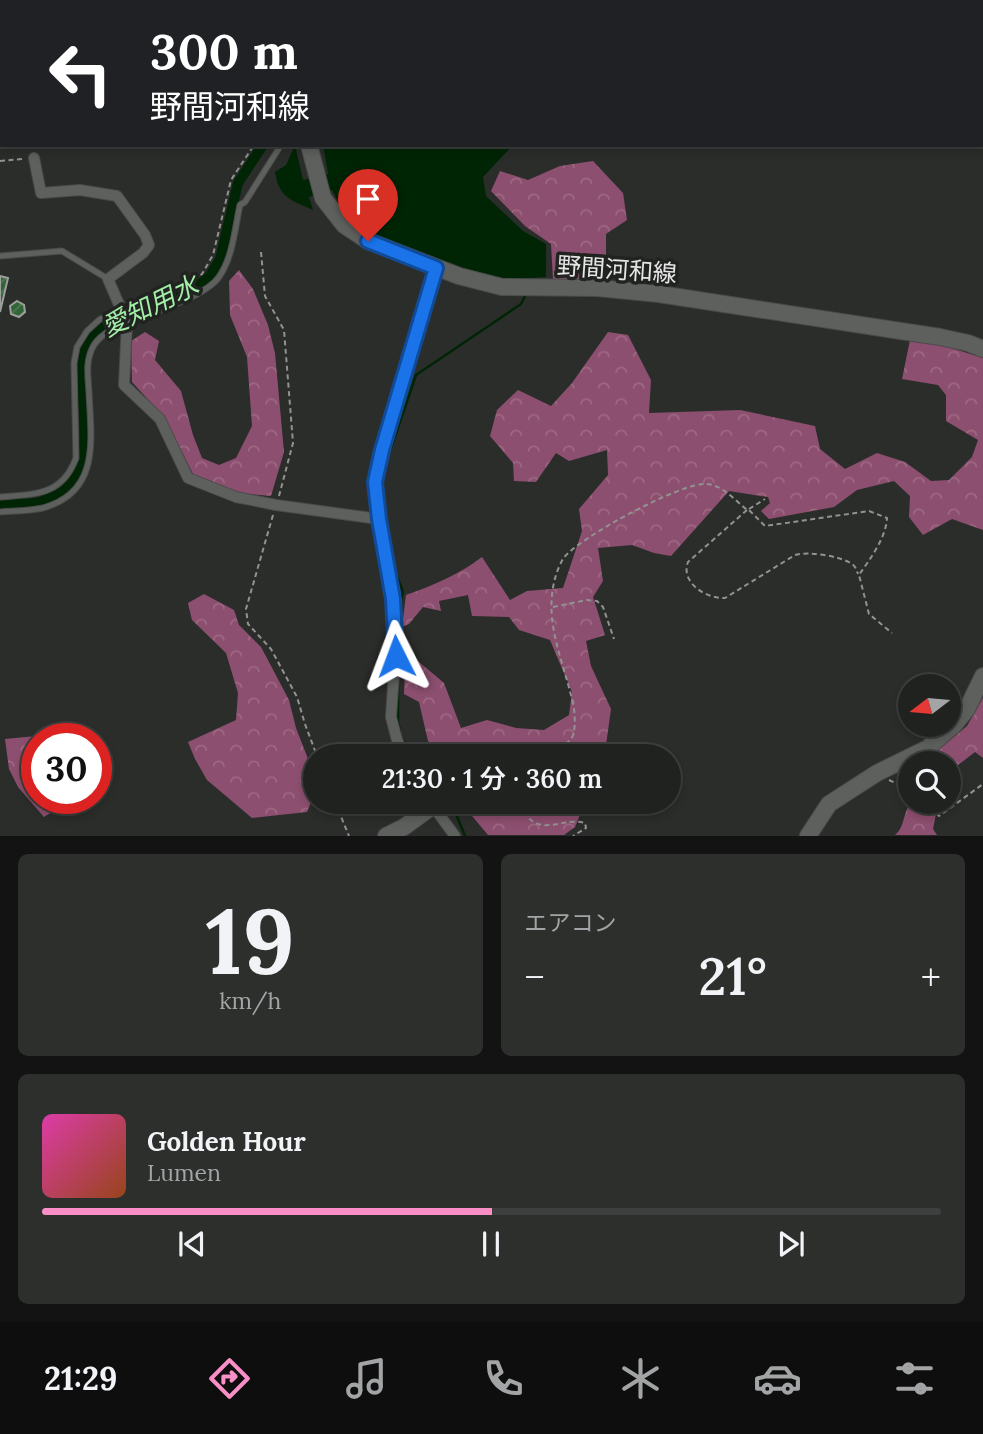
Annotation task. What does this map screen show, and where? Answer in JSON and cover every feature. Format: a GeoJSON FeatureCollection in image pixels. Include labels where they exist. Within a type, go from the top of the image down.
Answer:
{"type":"FeatureCollection","features":[{"type":"Feature","properties":{"kind":"main road","name":"野間河和線"},"geometry":{"type":"LineString","coordinates":[[309,147],[323,198],[344,225],[368,241],[486,285],[598,288],[659,294],[940,337],[983,349]]}},
{"type":"Feature","properties":{"kind":"main road"},"geometry":{"type":"LineString","coordinates":[[808,835],[830,804],[877,773],[928,748],[954,725],[967,709],[982,682]]}},
{"type":"Feature","properties":{"kind":"main road"},"geometry":{"type":"LineString","coordinates":[[386,835],[404,827],[420,814]]}},
{"type":"Feature","properties":{"kind":"street"},"geometry":{"type":"LineString","coordinates":[[34,158],[41,193],[80,190],[117,196],[145,235],[149,245],[143,253],[108,279],[127,323],[124,385],[160,419],[188,478],[236,497],[379,519]]}},
{"type":"Feature","properties":{"kind":"street"},"geometry":{"type":"LineString","coordinates":[[399,744],[391,717],[396,656],[393,599],[375,482],[436,268]]}},
{"type":"Feature","properties":{"kind":"street"},"geometry":{"type":"LineString","coordinates":[[439,814],[455,835]]}},
{"type":"Feature","properties":{"kind":"lane"},"geometry":{"type":"LineString","coordinates":[[0,512],[42,508],[66,498],[82,483],[91,439],[87,363],[94,345],[104,334],[206,290],[219,277],[228,257],[240,205],[280,147]]}},
{"type":"Feature","properties":{"kind":"lane"},"geometry":{"type":"LineString","coordinates":[[0,256],[62,251],[108,279]]}},
{"type":"Feature","properties":{"kind":"lane"},"geometry":{"type":"LineString","coordinates":[[0,497],[40,494],[58,486],[71,472],[76,458],[74,363],[77,347],[87,331],[99,320],[121,307]]}},
{"type":"Feature","properties":{"kind":"path"},"geometry":{"type":"LineString","coordinates":[[121,307],[190,282],[202,274],[213,255],[231,180],[253,147]]}},
{"type":"Feature","properties":{"kind":"path"},"geometry":{"type":"LineString","coordinates":[[0,161],[34,158]]}},
{"type":"Feature","properties":{"kind":"path"},"geometry":{"type":"LineString","coordinates":[[261,252],[265,296],[284,330],[293,443],[246,609],[248,624],[271,649],[297,697],[312,744]]}},
{"type":"Feature","properties":{"kind":"path"},"geometry":{"type":"LineString","coordinates":[[563,744],[573,737],[575,712],[553,624],[552,595],[556,573],[563,558],[583,541],[660,498],[705,483],[716,486],[765,526],[869,511],[887,518],[887,526],[873,555],[859,575]]}},
{"type":"Feature","properties":{"kind":"path"},"geometry":{"type":"LineString","coordinates":[[765,499],[750,507],[688,562],[687,576],[702,592],[725,598],[795,555],[811,553],[853,565],[859,575],[869,614],[892,633]]}},
{"type":"Feature","properties":{"kind":"path"},"geometry":{"type":"LineString","coordinates":[[552,607],[587,600],[597,601],[603,607],[614,639]]}},
{"type":"Feature","properties":{"kind":"path"},"geometry":{"type":"LineString","coordinates":[[877,773],[898,784]]}},
{"type":"Feature","properties":{"kind":"path"},"geometry":{"type":"LineString","coordinates":[[961,800],[983,784]]}},
{"type":"Feature","properties":{"kind":"path"},"geometry":{"type":"LineString","coordinates":[[340,814],[349,835]]}},
{"type":"Feature","properties":{"kind":"path"},"geometry":{"type":"LineString","coordinates":[[528,814],[531,821],[542,826],[575,821],[585,823],[586,828],[573,835]]}},
{"type":"Feature","properties":{"kind":"green space"},"geometry":{"type":"Polygon","coordinates":[[[593,161],[623,193],[627,220],[606,234],[606,260],[595,280],[553,279],[551,244],[525,226],[491,191],[500,171],[528,180],[560,166],[593,161]]]}},
{"type":"Feature","properties":{"kind":"green space"},"geometry":{"type":"Polygon","coordinates":[[[239,270],[253,289],[268,325],[275,353],[284,452],[271,496],[236,493],[193,474],[164,417],[132,382],[131,341],[145,332],[159,341],[155,360],[181,391],[202,458],[219,465],[236,458],[252,426],[247,357],[230,315],[229,281],[239,270]]]}},
{"type":"Feature","properties":{"kind":"green space"},"geometry":{"type":"Polygon","coordinates":[[[608,332],[628,335],[651,380],[649,413],[740,410],[815,426],[820,449],[845,469],[877,453],[905,462],[931,481],[949,480],[972,457],[978,440],[946,421],[946,395],[938,385],[902,379],[910,340],[942,345],[983,358],[983,530],[952,519],[923,535],[909,517],[910,496],[894,481],[857,490],[834,507],[769,519],[761,511],[770,503],[768,497],[729,491],[671,556],[632,545],[598,548],[603,581],[593,597],[605,635],[586,641],[591,666],[611,709],[606,744],[431,744],[419,702],[404,694],[405,666],[418,661],[444,683],[461,728],[487,720],[516,728],[544,730],[569,715],[572,692],[550,640],[519,630],[509,617],[472,616],[468,595],[439,601],[441,611],[423,607],[409,624],[402,627],[406,595],[446,579],[482,557],[510,600],[527,591],[563,588],[582,531],[579,509],[608,475],[607,450],[569,461],[556,453],[536,482],[514,481],[513,463],[490,436],[497,410],[518,390],[551,406],[572,383],[608,332]]]}},
{"type":"Feature","properties":{"kind":"green space"},"geometry":{"type":"Polygon","coordinates":[[[204,594],[234,610],[239,625],[261,647],[289,700],[303,746],[303,812],[252,818],[207,780],[195,759],[188,742],[236,720],[238,693],[226,653],[192,620],[188,603],[204,594]]]}},
{"type":"Feature","properties":{"kind":"green space"},"geometry":{"type":"Polygon","coordinates":[[[983,698],[983,758],[975,752],[961,763],[961,751],[937,751],[954,737],[961,737],[961,731],[967,726],[983,698]]]}},
{"type":"Feature","properties":{"kind":"green space"},"geometry":{"type":"Polygon","coordinates":[[[21,737],[21,790],[9,769],[5,739],[21,737]]]}},
{"type":"Feature","properties":{"kind":"green space"},"geometry":{"type":"Polygon","coordinates":[[[470,814],[580,814],[575,827],[564,835],[488,835],[470,814]]]}},
{"type":"Feature","properties":{"kind":"green space"},"geometry":{"type":"Polygon","coordinates":[[[906,814],[936,814],[933,829],[937,835],[895,835],[906,814]]]}},
{"type":"Feature","properties":{"kind":"shaded area"},"geometry":{"type":"Polygon","coordinates":[[[294,147],[303,180],[328,174],[323,147],[511,147],[483,177],[486,196],[523,231],[546,244],[546,277],[501,280],[437,262],[374,235],[351,218],[332,190],[309,197],[313,210],[287,197],[280,188],[275,172],[286,165],[294,147]]]}},
{"type":"Feature","properties":{"kind":"building"},"geometry":{"type":"Polygon","coordinates":[[[0,276],[8,278],[0,312],[0,276]]]}},
{"type":"Feature","properties":{"kind":"building"},"geometry":{"type":"Polygon","coordinates":[[[17,301],[24,305],[25,312],[19,317],[11,314],[10,306],[17,301]]]}},
{"type":"Feature","properties":{"kind":"waterway","name":"愛知用水"},"geometry":{"type":"LineString","coordinates":[[0,505],[43,501],[60,492],[72,481],[83,454],[85,438],[81,369],[83,355],[90,339],[104,323],[196,287],[209,277],[220,259],[238,183],[262,147]]}},
{"type":"Feature","properties":{"kind":"waterway"},"geometry":{"type":"LineString","coordinates":[[391,448],[416,375],[521,304],[525,296]]}},
{"type":"Feature","properties":{"kind":"waterway"},"geometry":{"type":"LineString","coordinates":[[386,459],[381,485],[393,566],[403,592],[398,612]]}},
{"type":"Feature","properties":{"kind":"waterway"},"geometry":{"type":"LineString","coordinates":[[398,686],[400,731]]}},
{"type":"Feature","properties":{"kind":"waterway"},"geometry":{"type":"LineString","coordinates":[[401,738],[406,744]]}},
{"type":"Feature","properties":{"kind":"waterway"},"geometry":{"type":"LineString","coordinates":[[456,814],[465,836]]}},
{"type":"Feature","properties":{"kind":"route"},"geometry":{"type":"LineString","coordinates":[[368,241],[436,268],[375,482],[393,599],[396,656]]}}]}
